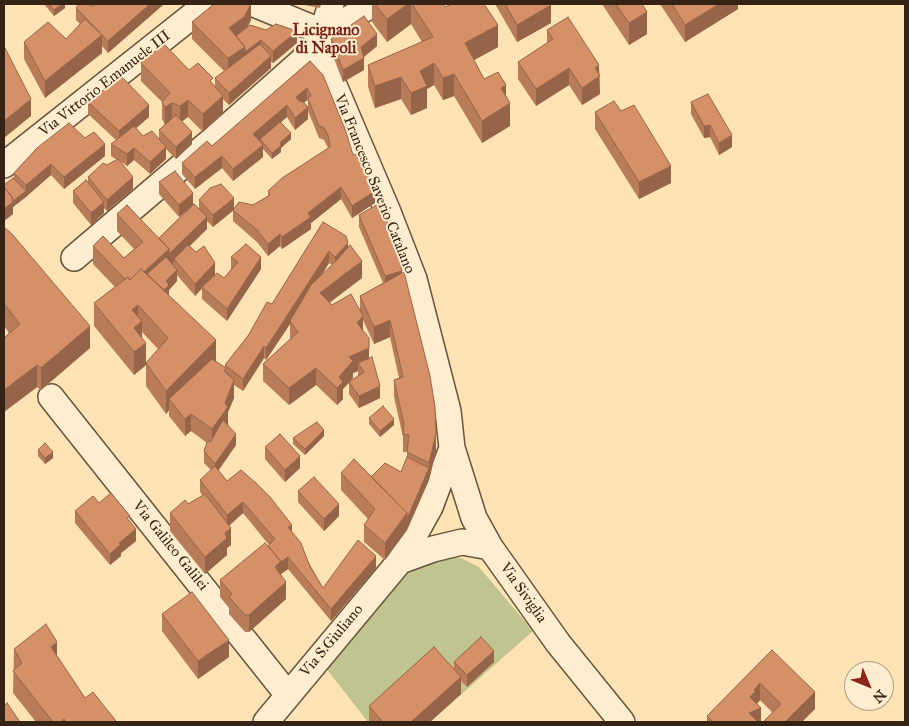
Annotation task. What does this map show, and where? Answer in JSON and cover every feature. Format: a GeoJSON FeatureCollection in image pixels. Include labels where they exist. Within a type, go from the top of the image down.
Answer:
{"type":"FeatureCollection","features":[{"type":"Feature","properties":{"kind":"street","name":"Via Vittorio Emanuele III"},"geometry":{"type":"LineString","coordinates":[[4,164],[207,4]]}},
{"type":"Feature","properties":{"kind":"street"},"geometry":{"type":"LineString","coordinates":[[254,4],[315,29],[321,37]]}},
{"type":"Feature","properties":{"kind":"street"},"geometry":{"type":"LineString","coordinates":[[321,37],[331,4]]}},
{"type":"Feature","properties":{"kind":"street"},"geometry":{"type":"LineString","coordinates":[[74,258],[216,138],[296,67],[321,37],[372,4]]}},
{"type":"Feature","properties":{"kind":"street","name":"Via Francesco Saverio Catalano"},"geometry":{"type":"LineString","coordinates":[[321,37],[324,62],[388,212],[414,279],[448,411],[452,448]]}},
{"type":"Feature","properties":{"kind":"street","name":"Via Galileo Galilei"},"geometry":{"type":"LineString","coordinates":[[51,398],[288,695]]}},
{"type":"Feature","properties":{"kind":"street","name":"Via Siviglia"},"geometry":{"type":"LineString","coordinates":[[452,448],[474,518],[490,547],[558,643],[622,722]]}},
{"type":"Feature","properties":{"kind":"street","name":"Via S.Giuliano"},"geometry":{"type":"LineString","coordinates":[[266,722],[400,561],[430,507],[452,448]]}},
{"type":"Feature","properties":{"kind":"street"},"geometry":{"type":"LineString","coordinates":[[400,561],[433,549],[462,542],[490,547]]}},
{"type":"Feature","properties":{"kind":"green space"},"geometry":{"type":"Polygon","coordinates":[[[450,556],[461,558],[479,567],[533,631],[430,722],[368,722],[325,667],[407,571],[450,556]]]}},
{"type":"Feature","properties":{"kind":"building"},"geometry":{"type":"Polygon","coordinates":[[[49,4],[62,4],[54,10],[49,4]]]}},
{"type":"Feature","properties":{"kind":"building"},"geometry":{"type":"Polygon","coordinates":[[[79,4],[92,6],[97,4],[150,4],[108,41],[76,8],[79,4]]]}},
{"type":"Feature","properties":{"kind":"building"},"geometry":{"type":"Polygon","coordinates":[[[214,4],[251,4],[244,17],[229,28],[245,47],[228,58],[192,22],[214,4]]]}},
{"type":"Feature","properties":{"kind":"building"},"geometry":{"type":"Polygon","coordinates":[[[375,4],[408,4],[387,19],[375,4]]]}},
{"type":"Feature","properties":{"kind":"building"},"geometry":{"type":"Polygon","coordinates":[[[412,4],[443,4],[445,7],[452,4],[484,4],[498,25],[465,43],[484,79],[498,72],[506,85],[501,88],[510,103],[482,121],[454,74],[443,78],[434,63],[420,71],[427,86],[411,93],[401,77],[375,86],[368,65],[433,37],[412,4]]]}},
{"type":"Feature","properties":{"kind":"building"},"geometry":{"type":"Polygon","coordinates":[[[505,4],[550,4],[551,5],[517,25],[505,4]]]}},
{"type":"Feature","properties":{"kind":"building"},"geometry":{"type":"Polygon","coordinates":[[[616,4],[642,4],[647,12],[629,23],[616,4]]]}},
{"type":"Feature","properties":{"kind":"building"},"geometry":{"type":"Polygon","coordinates":[[[672,4],[719,4],[685,25],[672,4]]]}},
{"type":"Feature","properties":{"kind":"building"},"geometry":{"type":"Polygon","coordinates":[[[364,16],[377,34],[361,47],[364,58],[343,70],[331,39],[364,16]]]}},
{"type":"Feature","properties":{"kind":"building"},"geometry":{"type":"Polygon","coordinates":[[[568,17],[599,65],[595,68],[600,76],[582,88],[569,68],[536,89],[518,62],[553,39],[547,30],[568,17]]]}},
{"type":"Feature","properties":{"kind":"building"},"geometry":{"type":"Polygon","coordinates":[[[85,19],[102,35],[45,81],[24,42],[48,22],[66,39],[85,19]]]}},
{"type":"Feature","properties":{"kind":"building"},"geometry":{"type":"Polygon","coordinates":[[[276,24],[297,31],[273,51],[261,40],[245,52],[245,47],[236,36],[250,25],[266,30],[276,24]]]}},
{"type":"Feature","properties":{"kind":"building"},"geometry":{"type":"Polygon","coordinates":[[[164,44],[189,70],[198,63],[213,78],[210,81],[223,96],[203,114],[188,100],[180,106],[172,103],[165,107],[162,102],[170,93],[141,63],[164,44]]]}},
{"type":"Feature","properties":{"kind":"building"},"geometry":{"type":"Polygon","coordinates":[[[260,44],[271,56],[229,93],[215,78],[260,44]]]}},
{"type":"Feature","properties":{"kind":"building"},"geometry":{"type":"Polygon","coordinates":[[[4,46],[31,99],[4,121],[4,46]]]}},
{"type":"Feature","properties":{"kind":"building"},"geometry":{"type":"Polygon","coordinates":[[[310,61],[323,75],[345,129],[353,155],[357,154],[375,191],[352,206],[341,187],[308,213],[311,217],[282,237],[280,234],[268,244],[257,230],[233,210],[239,202],[253,205],[270,195],[268,191],[282,178],[330,147],[328,135],[324,128],[319,126],[308,99],[311,95],[307,88],[296,97],[308,107],[295,118],[287,105],[253,134],[263,145],[233,169],[222,156],[195,177],[182,163],[207,141],[212,146],[310,61]]]}},
{"type":"Feature","properties":{"kind":"building"},"geometry":{"type":"Polygon","coordinates":[[[121,76],[149,105],[119,131],[88,102],[121,76]]]}},
{"type":"Feature","properties":{"kind":"building"},"geometry":{"type":"Polygon","coordinates":[[[708,94],[732,135],[719,143],[710,125],[704,126],[691,102],[708,94]]]}},
{"type":"Feature","properties":{"kind":"building"},"geometry":{"type":"Polygon","coordinates":[[[614,101],[621,111],[634,105],[671,166],[639,182],[595,112],[614,101]]]}},
{"type":"Feature","properties":{"kind":"building"},"geometry":{"type":"Polygon","coordinates":[[[176,115],[192,132],[176,147],[159,130],[176,115]]]}},
{"type":"Feature","properties":{"kind":"building"},"geometry":{"type":"Polygon","coordinates":[[[280,122],[291,133],[280,143],[281,146],[272,153],[260,139],[280,122]]]}},
{"type":"Feature","properties":{"kind":"building"},"geometry":{"type":"Polygon","coordinates":[[[69,123],[85,138],[94,132],[105,144],[64,177],[51,164],[26,185],[14,173],[37,148],[69,123]]]}},
{"type":"Feature","properties":{"kind":"building"},"geometry":{"type":"Polygon","coordinates":[[[134,126],[143,136],[152,131],[166,147],[150,162],[134,148],[127,154],[111,144],[134,126]]]}},
{"type":"Feature","properties":{"kind":"building"},"geometry":{"type":"Polygon","coordinates":[[[118,159],[133,177],[107,200],[88,177],[103,163],[107,165],[118,159]]]}},
{"type":"Feature","properties":{"kind":"building"},"geometry":{"type":"Polygon","coordinates":[[[175,171],[193,193],[179,205],[159,182],[175,171]]]}},
{"type":"Feature","properties":{"kind":"building"},"geometry":{"type":"Polygon","coordinates":[[[13,178],[26,191],[13,201],[4,185],[13,178]]]}},
{"type":"Feature","properties":{"kind":"building"},"geometry":{"type":"Polygon","coordinates":[[[86,180],[104,202],[91,213],[73,191],[86,180]]]}},
{"type":"Feature","properties":{"kind":"building"},"geometry":{"type":"Polygon","coordinates":[[[221,184],[234,198],[213,215],[199,200],[210,188],[221,184]]]}},
{"type":"Feature","properties":{"kind":"building"},"geometry":{"type":"Polygon","coordinates":[[[4,187],[12,197],[13,202],[4,209],[4,187]]]}},
{"type":"Feature","properties":{"kind":"building"},"geometry":{"type":"Polygon","coordinates":[[[380,203],[393,237],[402,271],[385,276],[359,215],[380,203]]]}},
{"type":"Feature","properties":{"kind":"building"},"geometry":{"type":"Polygon","coordinates":[[[194,204],[207,217],[169,254],[169,249],[159,238],[194,204]]]}},
{"type":"Feature","properties":{"kind":"building"},"geometry":{"type":"Polygon","coordinates":[[[127,205],[169,249],[144,272],[141,269],[130,280],[128,277],[125,279],[93,246],[103,236],[124,258],[143,242],[117,214],[127,205]]]}},
{"type":"Feature","properties":{"kind":"building"},"geometry":{"type":"Polygon","coordinates":[[[323,222],[346,236],[348,243],[335,257],[329,251],[266,348],[264,346],[243,379],[225,365],[248,336],[267,302],[272,304],[323,222]]]}},
{"type":"Feature","properties":{"kind":"building"},"geometry":{"type":"Polygon","coordinates":[[[4,227],[90,326],[41,368],[37,365],[4,390],[4,338],[20,324],[4,304],[4,227]]]}},
{"type":"Feature","properties":{"kind":"building"},"geometry":{"type":"Polygon","coordinates":[[[246,244],[261,257],[227,309],[202,287],[217,273],[224,278],[238,262],[231,257],[246,244]]]}},
{"type":"Feature","properties":{"kind":"building"},"geometry":{"type":"Polygon","coordinates":[[[188,245],[196,252],[204,246],[215,263],[195,284],[174,259],[188,245]]]}},
{"type":"Feature","properties":{"kind":"building"},"geometry":{"type":"Polygon","coordinates":[[[350,245],[362,261],[320,293],[332,305],[351,294],[363,316],[357,323],[369,338],[369,348],[349,357],[353,361],[339,377],[343,382],[337,388],[316,368],[289,388],[263,364],[298,332],[290,321],[311,285],[350,245]]]}},
{"type":"Feature","properties":{"kind":"building"},"geometry":{"type":"Polygon","coordinates":[[[166,257],[177,270],[166,281],[169,285],[164,290],[147,274],[166,257]]]}},
{"type":"Feature","properties":{"kind":"building"},"geometry":{"type":"Polygon","coordinates":[[[141,269],[216,340],[166,391],[146,363],[168,338],[138,305],[132,310],[142,321],[134,328],[146,343],[134,352],[94,303],[128,277],[130,280],[141,269]]]}},
{"type":"Feature","properties":{"kind":"building"},"geometry":{"type":"Polygon","coordinates":[[[404,272],[430,376],[435,407],[436,433],[429,463],[407,452],[409,435],[403,434],[404,424],[394,380],[403,377],[390,320],[374,327],[360,296],[404,272]]]}},
{"type":"Feature","properties":{"kind":"building"},"geometry":{"type":"Polygon","coordinates":[[[372,357],[380,386],[359,396],[349,382],[364,372],[358,363],[372,357]]]}},
{"type":"Feature","properties":{"kind":"building"},"geometry":{"type":"Polygon","coordinates":[[[212,359],[226,368],[224,371],[234,380],[225,403],[228,407],[212,429],[191,414],[185,419],[169,399],[212,359]]]}},
{"type":"Feature","properties":{"kind":"building"},"geometry":{"type":"Polygon","coordinates":[[[383,406],[394,419],[380,431],[369,418],[383,406]]]}},
{"type":"Feature","properties":{"kind":"building"},"geometry":{"type":"Polygon","coordinates":[[[223,420],[236,434],[215,464],[204,451],[207,442],[211,441],[223,420]]]}},
{"type":"Feature","properties":{"kind":"building"},"geometry":{"type":"Polygon","coordinates":[[[317,422],[324,430],[305,449],[293,438],[317,422]]]}},
{"type":"Feature","properties":{"kind":"building"},"geometry":{"type":"Polygon","coordinates":[[[280,434],[300,456],[285,470],[265,447],[280,434]]]}},
{"type":"Feature","properties":{"kind":"building"},"geometry":{"type":"Polygon","coordinates":[[[45,443],[53,452],[45,458],[38,450],[45,443]]]}},
{"type":"Feature","properties":{"kind":"building"},"geometry":{"type":"Polygon","coordinates":[[[407,457],[429,468],[407,519],[407,513],[371,477],[385,463],[401,472],[407,457]]]}},
{"type":"Feature","properties":{"kind":"building"},"geometry":{"type":"Polygon","coordinates":[[[354,459],[407,513],[385,543],[364,525],[375,509],[341,473],[354,459]]]}},
{"type":"Feature","properties":{"kind":"building"},"geometry":{"type":"Polygon","coordinates":[[[215,466],[227,481],[241,470],[270,497],[292,525],[288,527],[301,543],[310,567],[323,588],[358,540],[376,556],[331,609],[288,557],[281,562],[268,546],[275,539],[243,502],[227,515],[200,480],[215,466]]]}},
{"type":"Feature","properties":{"kind":"building"},"geometry":{"type":"Polygon","coordinates":[[[314,477],[339,504],[324,519],[298,491],[314,477]]]}},
{"type":"Feature","properties":{"kind":"building"},"geometry":{"type":"Polygon","coordinates":[[[111,493],[130,516],[127,518],[136,529],[119,543],[121,544],[110,554],[75,511],[93,496],[99,503],[111,493]]]}},
{"type":"Feature","properties":{"kind":"building"},"geometry":{"type":"Polygon","coordinates":[[[205,494],[231,528],[225,533],[227,538],[205,557],[170,513],[185,500],[188,504],[205,494]]]}},
{"type":"Feature","properties":{"kind":"building"},"geometry":{"type":"Polygon","coordinates":[[[265,543],[281,561],[275,567],[286,582],[249,615],[245,615],[229,597],[232,594],[220,580],[265,543]]]}},
{"type":"Feature","properties":{"kind":"building"},"geometry":{"type":"Polygon","coordinates":[[[192,592],[229,640],[198,661],[162,614],[192,592]]]}},
{"type":"Feature","properties":{"kind":"building"},"geometry":{"type":"Polygon","coordinates":[[[46,624],[57,642],[51,647],[85,698],[93,692],[116,721],[66,722],[64,719],[61,722],[53,722],[13,671],[22,663],[14,649],[46,624]]]}},
{"type":"Feature","properties":{"kind":"building"},"geometry":{"type":"Polygon","coordinates":[[[481,637],[494,651],[467,675],[454,662],[481,637]]]}},
{"type":"Feature","properties":{"kind":"building"},"geometry":{"type":"Polygon","coordinates":[[[434,647],[461,677],[411,722],[383,722],[369,706],[434,647]]]}},
{"type":"Feature","properties":{"kind":"building"},"geometry":{"type":"Polygon","coordinates":[[[772,650],[815,692],[785,722],[763,722],[781,704],[760,683],[750,697],[761,708],[749,713],[758,722],[713,722],[707,716],[772,650]]]}},
{"type":"Feature","properties":{"kind":"building"},"geometry":{"type":"Polygon","coordinates":[[[7,703],[20,722],[4,722],[4,706],[7,703]]]}},
{"type":"Feature","properties":{"kind":"district","name":"Licignano di Napoli"},"geometry":{"type":"Point","coordinates":[326,40]}}]}
